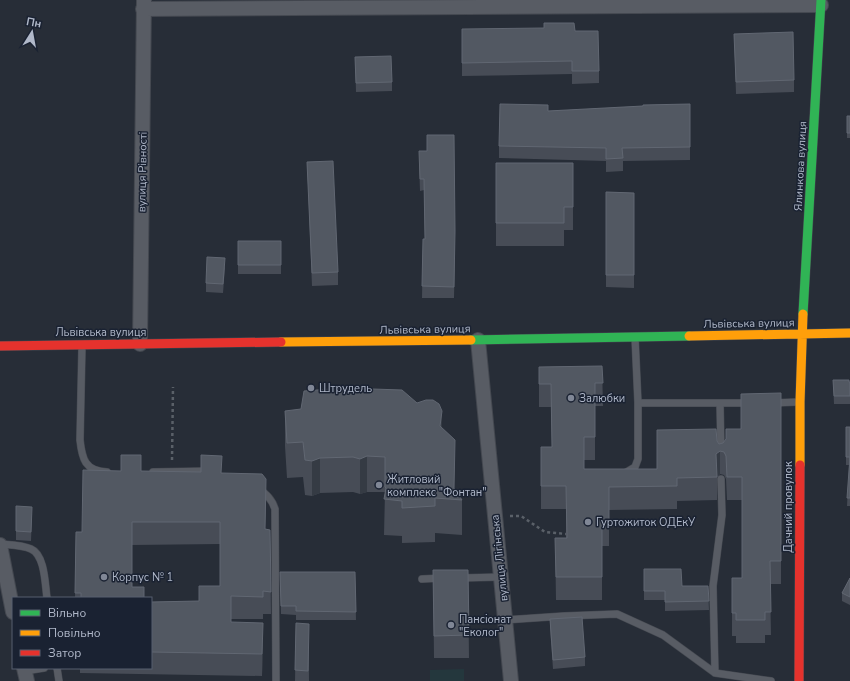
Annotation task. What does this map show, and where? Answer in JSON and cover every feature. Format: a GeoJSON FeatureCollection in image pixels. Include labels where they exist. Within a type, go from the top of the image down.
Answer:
{"type":"FeatureCollection","features":[{"type":"Feature","properties":{"kind":"main road","name":"Ялинкова вулиця"},"geometry":{"type":"LineString","coordinates":[[802,333],[821,3]]}},
{"type":"Feature","properties":{"kind":"main road","name":"Дачний провулок"},"geometry":{"type":"LineString","coordinates":[[799,681],[800,402],[802,333]]}},
{"type":"Feature","properties":{"kind":"main road","name":"Львівська вулиця"},"geometry":{"type":"LineString","coordinates":[[0,346],[478,340],[850,333]]}},
{"type":"Feature","properties":{"kind":"street"},"geometry":{"type":"LineString","coordinates":[[144,5],[821,3]]}},
{"type":"Feature","properties":{"kind":"street","name":"вулиця Рівності"},"geometry":{"type":"LineString","coordinates":[[140,344],[144,5]]}},
{"type":"Feature","properties":{"kind":"street","name":"вулиця Лігінська"},"geometry":{"type":"LineString","coordinates":[[478,340],[511,681]]}},
{"type":"Feature","properties":{"kind":"street"},"geometry":{"type":"LineString","coordinates":[[0,544],[12,607]]}},
{"type":"Feature","properties":{"kind":"lane"},"geometry":{"type":"LineString","coordinates":[[616,475],[626,473],[635,467],[638,459],[636,337]]}},
{"type":"Feature","properties":{"kind":"lane"},"geometry":{"type":"LineString","coordinates":[[82,344],[80,440],[82,453],[86,463],[93,469],[102,472],[113,472]]}},
{"type":"Feature","properties":{"kind":"lane"},"geometry":{"type":"LineString","coordinates":[[638,403],[800,402]]}},
{"type":"Feature","properties":{"kind":"lane"},"geometry":{"type":"LineString","coordinates":[[720,403],[721,462]]}},
{"type":"Feature","properties":{"kind":"lane"},"geometry":{"type":"LineString","coordinates":[[142,472],[218,472]]}},
{"type":"Feature","properties":{"kind":"lane"},"geometry":{"type":"LineString","coordinates":[[715,673],[713,586],[722,515],[721,479]]}},
{"type":"Feature","properties":{"kind":"lane"},"geometry":{"type":"LineString","coordinates":[[253,485],[268,496],[275,510],[276,681]]}},
{"type":"Feature","properties":{"kind":"lane"},"geometry":{"type":"LineString","coordinates":[[0,544],[25,547],[35,551],[41,561],[47,597]]}},
{"type":"Feature","properties":{"kind":"lane"},"geometry":{"type":"LineString","coordinates":[[422,579],[501,577]]}},
{"type":"Feature","properties":{"kind":"lane"},"geometry":{"type":"LineString","coordinates":[[505,620],[616,614],[664,635],[715,673],[771,681]]}},
{"type":"Feature","properties":{"kind":"lane"},"geometry":{"type":"LineString","coordinates":[[25,674],[41,669]]}},
{"type":"Feature","properties":{"kind":"lane"},"geometry":{"type":"LineString","coordinates":[[57,669],[59,681]]}},
{"type":"Feature","properties":{"kind":"path"},"geometry":{"type":"LineString","coordinates":[[172,471],[173,387]]}},
{"type":"Feature","properties":{"kind":"path"},"geometry":{"type":"LineString","coordinates":[[495,517],[521,516],[545,532],[566,534]]}},
{"type":"Feature","properties":{"kind":"shaded area"},"geometry":{"type":"Polygon","coordinates":[[[464,669],[464,681],[430,681],[430,670],[464,669]]]}},
{"type":"Feature","properties":{"kind":"building"},"geometry":{"type":"Polygon","coordinates":[[[544,23],[574,23],[575,31],[598,31],[599,71],[572,71],[572,61],[462,63],[462,29],[544,28],[544,23]]]}},
{"type":"Feature","properties":{"kind":"building"},"geometry":{"type":"Polygon","coordinates":[[[793,32],[794,80],[736,82],[734,34],[793,32]]]}},
{"type":"Feature","properties":{"kind":"building"},"geometry":{"type":"Polygon","coordinates":[[[391,56],[392,82],[356,83],[355,57],[391,56]]]}},
{"type":"Feature","properties":{"kind":"building"},"geometry":{"type":"Polygon","coordinates":[[[500,104],[548,105],[548,111],[643,105],[690,104],[690,147],[622,148],[623,158],[606,159],[606,148],[499,146],[500,104]]]}},
{"type":"Feature","properties":{"kind":"building"},"geometry":{"type":"Polygon","coordinates":[[[847,116],[850,116],[850,133],[847,133],[847,116]]]}},
{"type":"Feature","properties":{"kind":"building"},"geometry":{"type":"Polygon","coordinates":[[[427,135],[454,135],[454,287],[422,286],[423,239],[425,239],[424,179],[420,179],[419,151],[427,151],[427,135]]]}},
{"type":"Feature","properties":{"kind":"building"},"geometry":{"type":"Polygon","coordinates":[[[333,161],[338,272],[312,273],[307,162],[333,161]]]}},
{"type":"Feature","properties":{"kind":"building"},"geometry":{"type":"Polygon","coordinates":[[[496,163],[573,163],[573,207],[564,207],[564,223],[496,223],[496,163]]]}},
{"type":"Feature","properties":{"kind":"building"},"geometry":{"type":"Polygon","coordinates":[[[606,192],[634,193],[634,275],[606,275],[606,192]]]}},
{"type":"Feature","properties":{"kind":"building"},"geometry":{"type":"Polygon","coordinates":[[[238,241],[281,241],[281,265],[238,265],[238,241]]]}},
{"type":"Feature","properties":{"kind":"building"},"geometry":{"type":"Polygon","coordinates":[[[207,257],[225,258],[223,284],[206,283],[207,257]]]}},
{"type":"Feature","properties":{"kind":"building"},"geometry":{"type":"Polygon","coordinates":[[[602,366],[603,383],[595,383],[595,437],[584,437],[584,469],[657,469],[657,430],[716,429],[717,441],[719,444],[723,443],[726,439],[726,429],[741,429],[741,394],[781,393],[781,561],[770,561],[771,612],[765,612],[765,620],[736,620],[736,613],[732,613],[732,578],[742,578],[742,477],[727,477],[726,456],[724,452],[720,451],[716,454],[717,477],[677,478],[677,486],[609,487],[609,523],[602,523],[602,577],[556,577],[555,538],[567,538],[566,486],[541,486],[541,447],[552,447],[551,384],[539,384],[539,367],[602,366]]]}},
{"type":"Feature","properties":{"kind":"building"},"geometry":{"type":"Polygon","coordinates":[[[833,380],[849,380],[850,396],[834,396],[833,380]]]}},
{"type":"Feature","properties":{"kind":"building"},"geometry":{"type":"Polygon","coordinates":[[[343,388],[402,390],[417,403],[426,400],[433,400],[439,404],[442,411],[440,426],[455,440],[454,488],[462,500],[435,498],[435,506],[402,508],[402,501],[384,499],[386,488],[385,457],[367,456],[360,459],[353,457],[320,458],[312,461],[305,460],[303,442],[287,443],[285,411],[301,409],[304,391],[343,388]]]}},
{"type":"Feature","properties":{"kind":"building"},"geometry":{"type":"Polygon","coordinates":[[[846,427],[850,427],[850,457],[846,457],[846,427]]]}},
{"type":"Feature","properties":{"kind":"building","name":"Корпус № 1"},"geometry":{"type":"Polygon","coordinates":[[[121,455],[141,455],[141,471],[201,472],[201,455],[222,456],[221,473],[262,474],[266,479],[265,529],[270,530],[271,592],[263,591],[263,597],[231,596],[231,622],[263,623],[262,654],[152,652],[152,602],[199,601],[199,586],[220,586],[220,522],[132,522],[132,587],[144,587],[144,597],[81,597],[81,593],[75,593],[76,532],[82,532],[83,470],[121,471],[121,455]]]}},
{"type":"Feature","properties":{"kind":"building"},"geometry":{"type":"Polygon","coordinates":[[[850,457],[850,498],[847,498],[850,457]]]}},
{"type":"Feature","properties":{"kind":"building"},"geometry":{"type":"Polygon","coordinates":[[[16,506],[32,507],[31,532],[16,531],[16,506]]]}},
{"type":"Feature","properties":{"kind":"building"},"geometry":{"type":"Polygon","coordinates":[[[644,569],[681,569],[682,586],[708,586],[709,601],[665,602],[665,591],[644,591],[644,569]]]}},
{"type":"Feature","properties":{"kind":"building","name":"Пансіонат \"Еколог\""},"geometry":{"type":"Polygon","coordinates":[[[433,570],[468,570],[469,635],[434,636],[433,570]]]}},
{"type":"Feature","properties":{"kind":"building"},"geometry":{"type":"Polygon","coordinates":[[[280,572],[355,572],[356,612],[296,611],[296,606],[281,606],[280,572]]]}},
{"type":"Feature","properties":{"kind":"building"},"geometry":{"type":"Polygon","coordinates":[[[850,578],[850,597],[842,593],[850,578]]]}},
{"type":"Feature","properties":{"kind":"building"},"geometry":{"type":"Polygon","coordinates":[[[582,617],[585,657],[553,660],[550,619],[582,617]]]}},
{"type":"Feature","properties":{"kind":"building"},"geometry":{"type":"Polygon","coordinates":[[[296,623],[309,624],[308,671],[295,670],[296,623]]]}},
{"type":"Feature","properties":{"kind":"traffic: fast"},"geometry":{"type":"LineString","coordinates":[[803,314],[821,0]]}},
{"type":"Feature","properties":{"kind":"traffic: fast"},"geometry":{"type":"LineString","coordinates":[[471,340],[689,336]]}},
{"type":"Feature","properties":{"kind":"traffic: slow"},"geometry":{"type":"LineString","coordinates":[[800,465],[800,402],[803,314]]}},
{"type":"Feature","properties":{"kind":"traffic: slow"},"geometry":{"type":"LineString","coordinates":[[689,336],[850,333]]}},
{"type":"Feature","properties":{"kind":"traffic: slow"},"geometry":{"type":"LineString","coordinates":[[281,342],[471,340]]}},
{"type":"Feature","properties":{"kind":"traffic: jam"},"geometry":{"type":"LineString","coordinates":[[0,346],[281,342]]}},
{"type":"Feature","properties":{"kind":"traffic: jam"},"geometry":{"type":"LineString","coordinates":[[799,681],[800,465]]}},
{"type":"Feature","properties":{"kind":"place","name":"Штрудель"},"geometry":{"type":"Point","coordinates":[311,388]}},
{"type":"Feature","properties":{"kind":"place","name":"Залюбки"},"geometry":{"type":"Point","coordinates":[571,398]}},
{"type":"Feature","properties":{"kind":"place","name":"Житловий комплекс \"Фонтан\""},"geometry":{"type":"Point","coordinates":[379,485]}},
{"type":"Feature","properties":{"kind":"place","name":"Гуртожиток ОДЕкУ"},"geometry":{"type":"Point","coordinates":[588,522]}},
{"type":"Feature","properties":{"kind":"place","name":"Корпус № 1"},"geometry":{"type":"Point","coordinates":[104,577]}},
{"type":"Feature","properties":{"kind":"place","name":"Пансіонат \"Еколог\""},"geometry":{"type":"Point","coordinates":[451,625]}}]}
